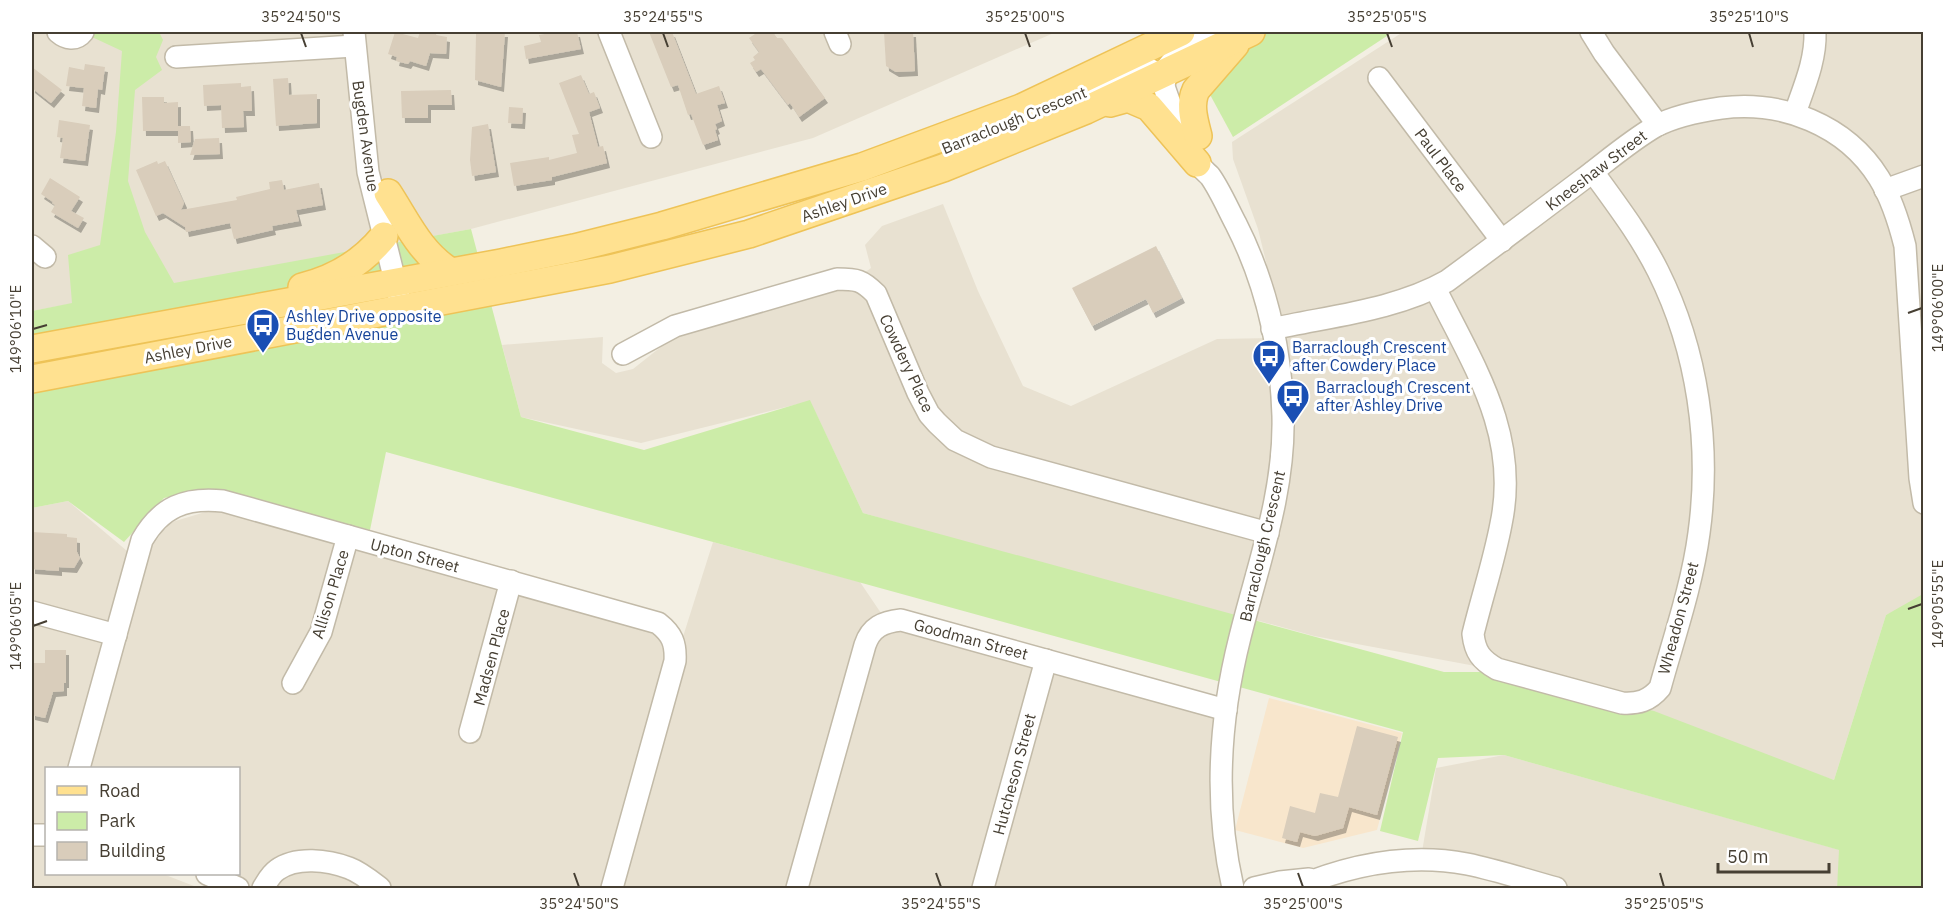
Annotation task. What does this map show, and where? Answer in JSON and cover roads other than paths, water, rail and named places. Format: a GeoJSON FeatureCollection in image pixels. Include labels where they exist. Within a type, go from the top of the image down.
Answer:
{"type":"FeatureCollection","features":[{"type":"Feature","properties":{"kind":"main road","name":"Ashley Drive"},"geometry":{"type":"LineString","coordinates":[[32,350],[574,248],[662,226],[862,168],[1021,108],[1181,32]]}},
{"type":"Feature","properties":{"kind":"main road","name":"Ashley Drive"},"geometry":{"type":"LineString","coordinates":[[32,379],[610,269],[749,234],[943,168],[1086,110],[1247,33]]}},
{"type":"Feature","properties":{"kind":"main road"},"geometry":{"type":"LineString","coordinates":[[1202,159],[1192,114],[1192,99],[1196,90],[1247,33]]}},
{"type":"Feature","properties":{"kind":"main road"},"geometry":{"type":"LineString","coordinates":[[1086,110],[1128,98],[1149,107],[1202,159]]}},
{"type":"Feature","properties":{"kind":"main road"},"geometry":{"type":"LineString","coordinates":[[388,193],[430,258],[451,272]]}},
{"type":"Feature","properties":{"kind":"main road"},"geometry":{"type":"LineString","coordinates":[[202,317],[224,302],[286,291],[311,285],[333,276],[359,261],[384,236]]}},
{"type":"Feature","properties":{"kind":"street"},"geometry":{"type":"LineString","coordinates":[[58,32],[64,37],[72,38],[83,32]]}},
{"type":"Feature","properties":{"kind":"street"},"geometry":{"type":"LineString","coordinates":[[609,32],[651,136]]}},
{"type":"Feature","properties":{"kind":"street"},"geometry":{"type":"LineString","coordinates":[[1161,76],[1170,62],[1194,41],[1210,32]]}},
{"type":"Feature","properties":{"kind":"street"},"geometry":{"type":"LineString","coordinates":[[1591,32],[1658,125]]}},
{"type":"Feature","properties":{"kind":"street"},"geometry":{"type":"LineString","coordinates":[[1795,113],[1816,46],[1815,32]]}},
{"type":"Feature","properties":{"kind":"street"},"geometry":{"type":"LineString","coordinates":[[176,57],[354,39]]}},
{"type":"Feature","properties":{"kind":"street","name":"Bugden Avenue"},"geometry":{"type":"LineString","coordinates":[[354,39],[368,172],[384,236],[402,281],[409,308]]}},
{"type":"Feature","properties":{"kind":"street","name":"Barraclough Crescent"},"geometry":{"type":"LineString","coordinates":[[862,168],[939,151],[1146,67],[1161,76],[1179,97],[1202,159],[1237,226],[1258,276],[1280,366],[1283,425],[1281,469],[1268,533],[1239,639],[1226,710],[1221,759],[1223,831],[1233,888]]}},
{"type":"Feature","properties":{"kind":"street","name":"Paul Place"},"geometry":{"type":"LineString","coordinates":[[1379,78],[1502,241]]}},
{"type":"Feature","properties":{"kind":"street","name":"Kneeshaw Street"},"geometry":{"type":"LineString","coordinates":[[1272,329],[1393,303],[1434,288],[1502,241],[1658,125],[1700,111],[1735,106],[1761,107],[1795,113],[1837,135],[1860,154],[1878,177],[1898,217],[1905,246],[1919,392],[1920,478],[1923,503]]}},
{"type":"Feature","properties":{"kind":"street"},"geometry":{"type":"LineString","coordinates":[[364,120],[388,193],[402,281]]}},
{"type":"Feature","properties":{"kind":"street","name":"Wheadon Street"},"geometry":{"type":"LineString","coordinates":[[1434,288],[1481,380],[1495,414],[1503,449],[1506,485],[1502,523],[1473,634],[1477,652],[1485,662],[1505,671],[1622,703],[1636,704],[1646,700],[1660,688],[1690,578],[1699,533],[1704,478],[1702,424],[1686,345],[1668,294],[1657,269],[1630,223],[1593,172]]}},
{"type":"Feature","properties":{"kind":"street"},"geometry":{"type":"LineString","coordinates":[[1885,190],[1923,176]]}},
{"type":"Feature","properties":{"kind":"street","name":"Cowdery Place"},"geometry":{"type":"LineString","coordinates":[[623,354],[675,326],[837,279],[855,279],[865,283],[876,294],[929,414],[956,440],[991,457],[1268,533]]}},
{"type":"Feature","properties":{"kind":"street","name":"Upton Street"},"geometry":{"type":"LineString","coordinates":[[79,767],[142,540],[151,524],[166,511],[184,503],[203,499],[223,501],[658,623],[672,636],[676,648],[675,661],[612,888]]}},
{"type":"Feature","properties":{"kind":"street","name":"Allison Place"},"geometry":{"type":"LineString","coordinates":[[293,683],[321,632],[348,536]]}},
{"type":"Feature","properties":{"kind":"street","name":"Madsen Place"},"geometry":{"type":"LineString","coordinates":[[470,732],[512,581]]}},
{"type":"Feature","properties":{"kind":"street"},"geometry":{"type":"LineString","coordinates":[[32,612],[116,635]]}},
{"type":"Feature","properties":{"kind":"street","name":"Goodman Street"},"geometry":{"type":"LineString","coordinates":[[797,888],[868,636],[886,622],[901,620],[1226,710]]}},
{"type":"Feature","properties":{"kind":"street","name":"Hutcheson Street"},"geometry":{"type":"LineString","coordinates":[[982,888],[1046,660]]}},
{"type":"Feature","properties":{"kind":"street"},"geometry":{"type":"LineString","coordinates":[[1254,888],[1322,877],[1383,862],[1434,860],[1467,864],[1556,888]]}},
{"type":"Feature","properties":{"kind":"street"},"geometry":{"type":"LineString","coordinates":[[262,888],[271,876],[286,865],[299,862],[326,862],[351,869],[380,888]]}},
{"type":"Feature","properties":{"kind":"street"},"geometry":{"type":"LineString","coordinates":[[211,875],[238,888]]}},
{"type":"Feature","properties":{"kind":"street"},"geometry":{"type":"LineString","coordinates":[[1295,888],[1322,877]]}},
{"type":"Feature","properties":{"kind":"place","name":"Ashley Drive opposite Bugden Avenue"},"geometry":{"type":"Point","coordinates":[263,354]}},
{"type":"Feature","properties":{"kind":"place","name":"Barraclough Crescent after Cowdery Place"},"geometry":{"type":"Point","coordinates":[1269,385]}},
{"type":"Feature","properties":{"kind":"place","name":"Barraclough Crescent after Ashley Drive"},"geometry":{"type":"Point","coordinates":[1293,425]}}]}
